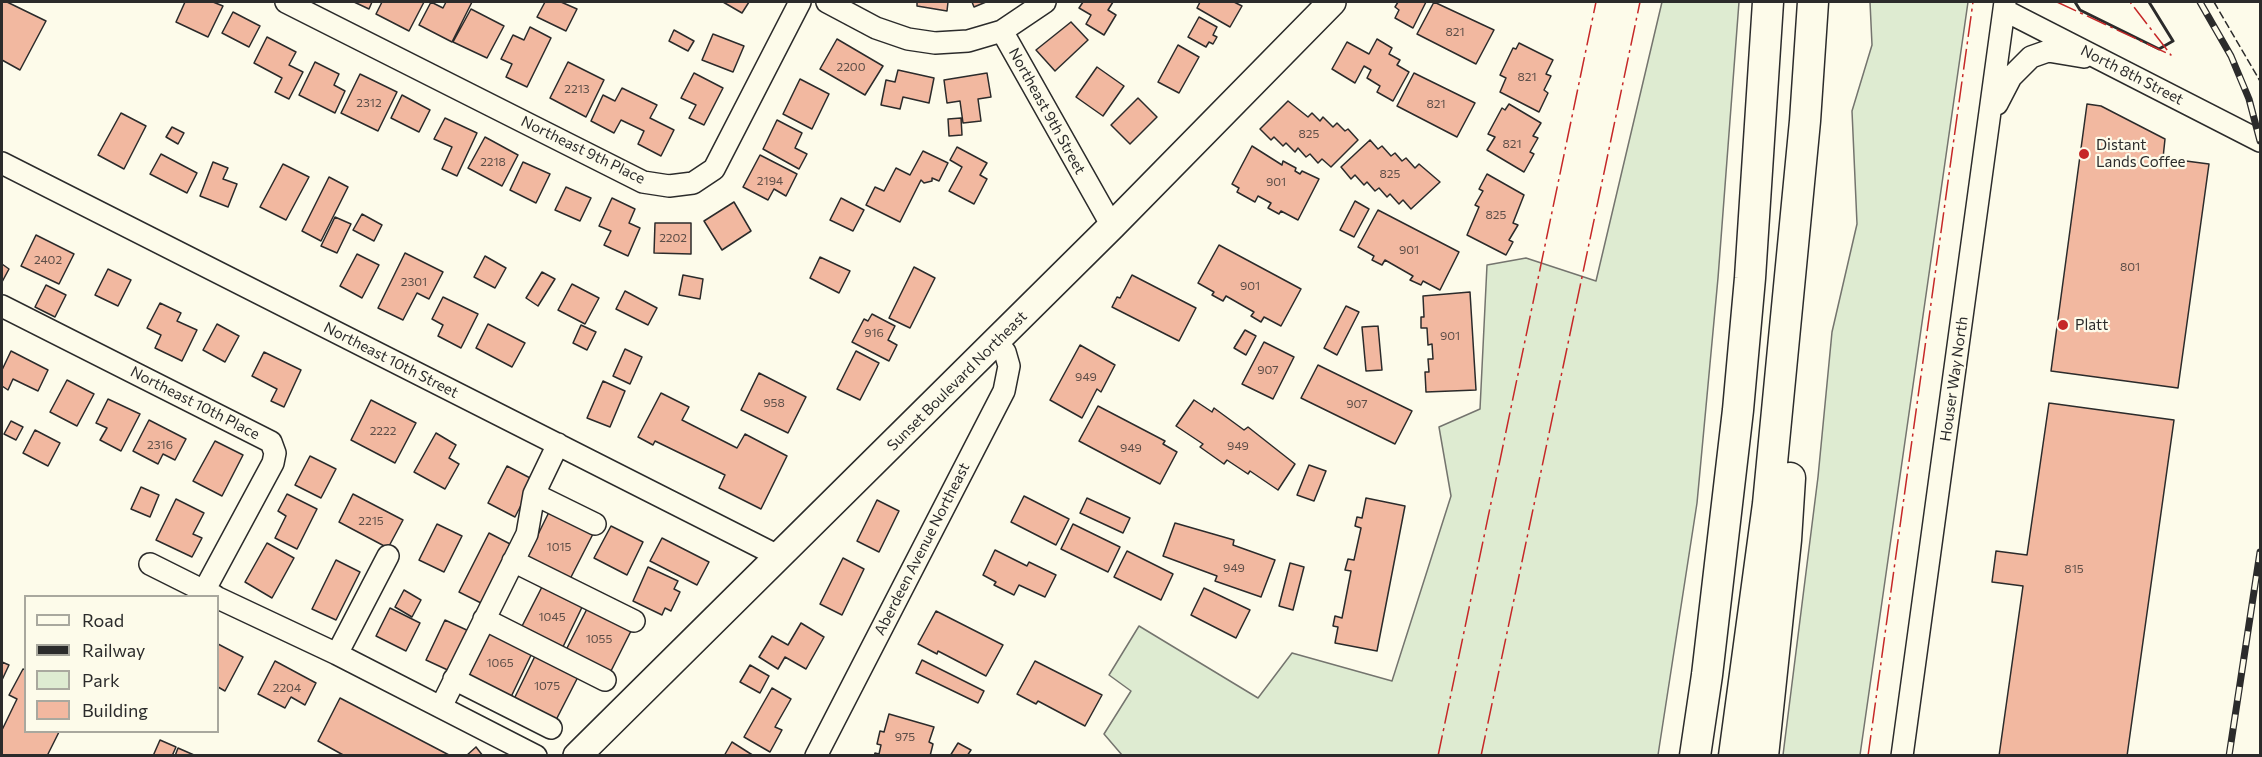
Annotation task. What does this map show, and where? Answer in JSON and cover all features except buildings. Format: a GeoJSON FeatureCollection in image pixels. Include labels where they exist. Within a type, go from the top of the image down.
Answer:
{"type":"FeatureCollection","features":[{"type":"Feature","properties":{"kind":"highway"},"geometry":{"type":"LineString","coordinates":[[1695,756],[1707,675],[1738,410],[1751,267],[1768,2]]}},
{"type":"Feature","properties":{"kind":"highway"},"geometry":{"type":"LineString","coordinates":[[1734,756],[1768,504],[1805,121],[1812,2]]}},
{"type":"Feature","properties":{"kind":"highway"},"geometry":{"type":"LineString","coordinates":[[1763,756],[1786,540],[1790,477],[1790,286]]}},
{"type":"Feature","properties":{"kind":"main road","name":"Sunset Boulevard Northeast"},"geometry":{"type":"LineString","coordinates":[[577,756],[996,342],[1332,2]]}},
{"type":"Feature","properties":{"kind":"street","name":"Northeast 9th Place"},"geometry":{"type":"LineString","coordinates":[[286,2],[644,182],[669,186],[693,183],[714,169],[800,2]]}},
{"type":"Feature","properties":{"kind":"street","name":"Northeast 9th Street"},"geometry":{"type":"LineString","coordinates":[[827,2],[876,28],[908,39],[935,43],[968,41],[1002,32],[1112,226]]}},
{"type":"Feature","properties":{"kind":"street"},"geometry":{"type":"LineString","coordinates":[[1002,32],[1045,2]]}},
{"type":"Feature","properties":{"kind":"street","name":"North 8th Street"},"geometry":{"type":"LineString","coordinates":[[2005,6],[2260,141]]}},
{"type":"Feature","properties":{"kind":"street","name":"Houser Way North"},"geometry":{"type":"LineString","coordinates":[[1902,756],[2005,6]]}},
{"type":"Feature","properties":{"kind":"street"},"geometry":{"type":"LineString","coordinates":[[1990,118],[2011,77],[2031,57],[2048,51],[2108,62]]}},
{"type":"Feature","properties":{"kind":"street","name":"Northeast 10th Street"},"geometry":{"type":"LineString","coordinates":[[2,163],[780,557]]}},
{"type":"Feature","properties":{"kind":"street","name":"Northeast 10th Place"},"geometry":{"type":"LineString","coordinates":[[2,306],[271,442],[275,453],[273,464],[212,595]]}},
{"type":"Feature","properties":{"kind":"street","name":"Aberdeen Avenue Northeast"},"geometry":{"type":"LineString","coordinates":[[816,756],[1004,391],[1008,366],[1005,352],[996,342]]}},
{"type":"Feature","properties":{"kind":"street"},"geometry":{"type":"LineString","coordinates":[[441,707],[527,534],[534,494],[558,444]]}},
{"type":"Feature","properties":{"kind":"street"},"geometry":{"type":"LineString","coordinates":[[534,494],[595,524]]}},
{"type":"Feature","properties":{"kind":"street"},"geometry":{"type":"LineString","coordinates":[[337,654],[388,556]]}},
{"type":"Feature","properties":{"kind":"street"},"geometry":{"type":"LineString","coordinates":[[513,561],[634,621]]}},
{"type":"Feature","properties":{"kind":"street"},"geometry":{"type":"LineString","coordinates":[[150,564],[212,595]]}},
{"type":"Feature","properties":{"kind":"street"},"geometry":{"type":"LineString","coordinates":[[219,598],[337,654],[536,756]]}},
{"type":"Feature","properties":{"kind":"street"},"geometry":{"type":"LineString","coordinates":[[484,619],[605,680]]}},
{"type":"Feature","properties":{"kind":"street"},"geometry":{"type":"LineString","coordinates":[[454,679],[551,728]]}},
{"type":"Feature","properties":{"kind":"green space"},"geometry":{"type":"Polygon","coordinates":[[[1662,2],[1739,2],[1718,278],[1697,503],[1658,755],[1122,755],[1104,734],[1131,691],[1109,675],[1139,626],[1258,698],[1292,653],[1392,681],[1451,496],[1439,427],[1480,409],[1487,265],[1526,258],[1596,281],[1662,2]]]}},
{"type":"Feature","properties":{"kind":"green space"},"geometry":{"type":"Polygon","coordinates":[[[1870,2],[1968,2],[1860,755],[1783,755],[1818,477],[1832,332],[1857,224],[1852,111],[1872,45],[1870,2]]]}},
{"type":"Feature","properties":{"kind":"railway"},"geometry":{"type":"LineString","coordinates":[[2200,2],[2231,56],[2249,99],[2260,141]]}},
{"type":"Feature","properties":{"kind":"railway"},"geometry":{"type":"LineString","coordinates":[[2229,756],[2260,552]]}},
{"type":"Feature","properties":{"kind":"fence"},"geometry":{"type":"LineString","coordinates":[[2214,2],[2260,81]]}},
{"type":"Feature","properties":{"kind":"wall"},"geometry":{"type":"LineString","coordinates":[[2075,2],[2080,10],[2159,49],[2173,41],[2149,2]]}},
{"type":"Feature","properties":{"kind":"power"},"geometry":{"type":"LineString","coordinates":[[1438,756],[1596,2]]}},
{"type":"Feature","properties":{"kind":"power"},"geometry":{"type":"LineString","coordinates":[[1481,756],[1640,2]]}},
{"type":"Feature","properties":{"kind":"power"},"geometry":{"type":"LineString","coordinates":[[1868,756],[1973,2]]}},
{"type":"Feature","properties":{"kind":"power"},"geometry":{"type":"LineString","coordinates":[[2057,2],[2171,55],[2130,2]]}},
{"type":"Feature","properties":{"kind":"place","name":"Distant Lands Coffee"},"geometry":{"type":"Point","coordinates":[2084,154]}},
{"type":"Feature","properties":{"kind":"place","name":"Platt"},"geometry":{"type":"Point","coordinates":[2063,325]}}]}
